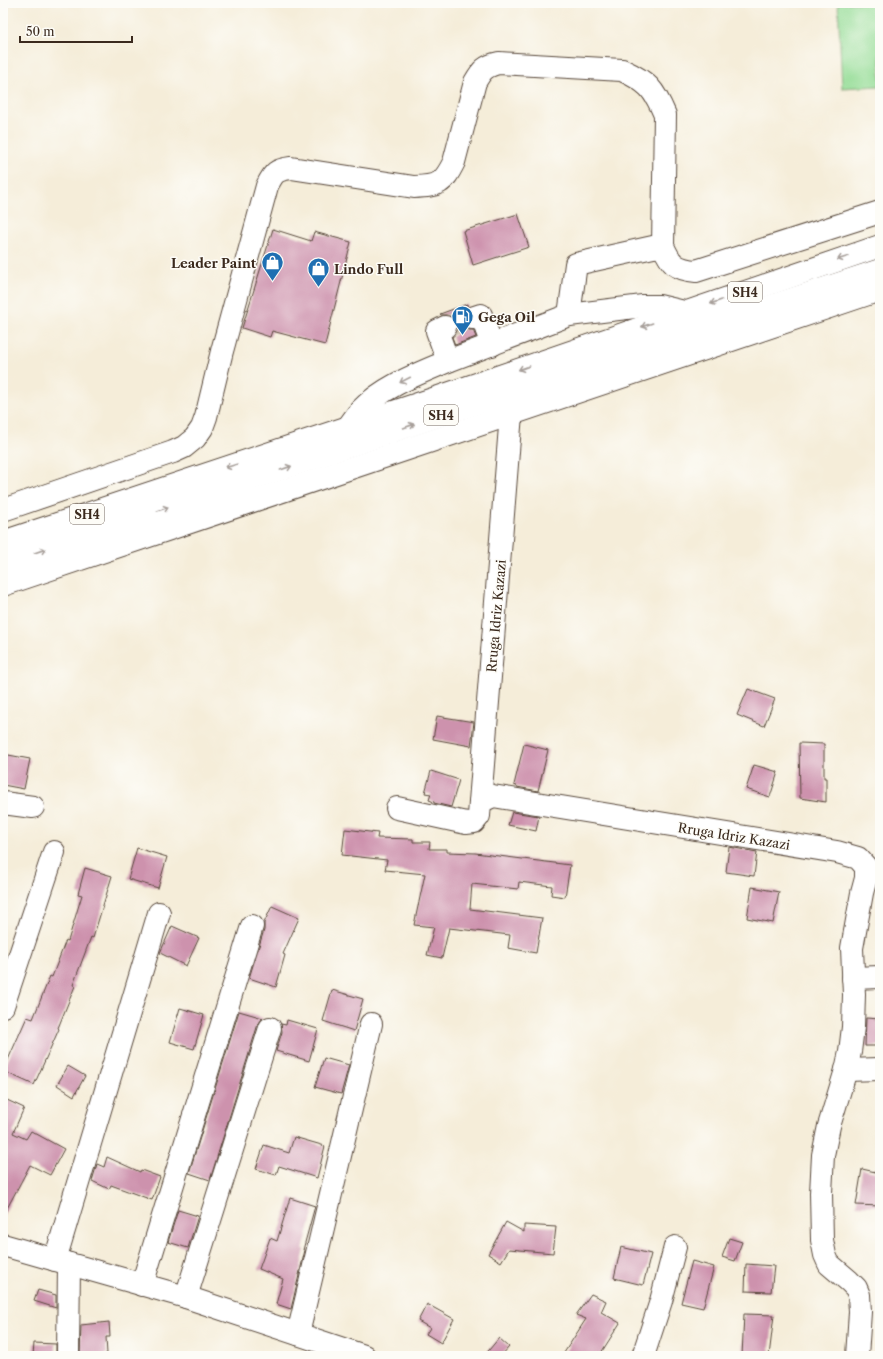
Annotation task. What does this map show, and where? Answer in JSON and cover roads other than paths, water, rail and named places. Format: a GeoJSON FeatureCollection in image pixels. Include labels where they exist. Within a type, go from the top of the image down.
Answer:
{"type":"FeatureCollection","features":[{"type":"Feature","properties":{"kind":"main road"},"geometry":{"type":"LineString","coordinates":[[3,510],[184,448],[196,438],[206,417],[222,350],[267,186],[272,176],[280,170],[291,168],[414,187],[429,187],[440,183],[454,162],[475,82],[480,72],[489,65],[499,63],[622,70],[634,75],[649,85],[658,98],[665,115],[663,246],[669,259],[676,267],[696,271],[880,212]]}},
{"type":"Feature","properties":{"kind":"main road"},"geometry":{"type":"LineString","coordinates":[[569,315],[576,264],[652,247],[663,246]]}},
{"type":"Feature","properties":{"kind":"main road","name":"SH4"},"geometry":{"type":"LineString","coordinates":[[3,542],[348,427],[880,246]]}},
{"type":"Feature","properties":{"kind":"main road","name":"SH4"},"geometry":{"type":"LineString","coordinates":[[3,564],[434,418],[880,270]]}},
{"type":"Feature","properties":{"kind":"main road"},"geometry":{"type":"LineString","coordinates":[[3,585],[880,290]]}},
{"type":"Feature","properties":{"kind":"main road"},"geometry":{"type":"LineString","coordinates":[[348,427],[360,410],[373,399],[405,380],[444,362],[569,315],[642,306],[659,306],[684,312]]}},
{"type":"Feature","properties":{"kind":"main road"},"geometry":{"type":"LineString","coordinates":[[472,318],[481,315],[492,344]]}},
{"type":"Feature","properties":{"kind":"main road"},"geometry":{"type":"LineString","coordinates":[[444,362],[437,331],[445,328]]}},
{"type":"Feature","properties":{"kind":"main road","name":"Rruga Idriz Kazazi"},"geometry":{"type":"LineString","coordinates":[[511,414],[480,802],[493,796],[837,852],[858,858],[866,867],[866,878],[852,948],[854,995],[853,1027],[846,1070],[829,1126],[823,1155],[821,1193],[822,1240],[825,1255],[829,1264],[853,1284],[859,1295],[860,1312],[857,1356]]}},
{"type":"Feature","properties":{"kind":"main road"},"geometry":{"type":"LineString","coordinates":[[397,808],[466,823],[474,822],[479,816],[480,802]]}},
{"type":"Feature","properties":{"kind":"main road"},"geometry":{"type":"LineString","coordinates":[[3,803],[33,807]]}},
{"type":"Feature","properties":{"kind":"main road"},"geometry":{"type":"LineString","coordinates":[[3,1006],[54,852]]}},
{"type":"Feature","properties":{"kind":"main road"},"geometry":{"type":"LineString","coordinates":[[68,1356],[62,1262],[159,913]]}},
{"type":"Feature","properties":{"kind":"main road"},"geometry":{"type":"LineString","coordinates":[[142,1285],[252,926]]}},
{"type":"Feature","properties":{"kind":"main road"},"geometry":{"type":"LineString","coordinates":[[853,978],[880,977]]}},
{"type":"Feature","properties":{"kind":"main road"},"geometry":{"type":"LineString","coordinates":[[298,1334],[371,1024]]}},
{"type":"Feature","properties":{"kind":"main road"},"geometry":{"type":"LineString","coordinates":[[186,1297],[270,1028]]}},
{"type":"Feature","properties":{"kind":"main road"},"geometry":{"type":"LineString","coordinates":[[846,1070],[880,1069]]}},
{"type":"Feature","properties":{"kind":"main road"},"geometry":{"type":"LineString","coordinates":[[3,1245],[186,1297],[364,1356]]}},
{"type":"Feature","properties":{"kind":"main road"},"geometry":{"type":"LineString","coordinates":[[643,1356],[661,1301],[675,1247]]}},
{"type":"Feature","properties":{"kind":"tunnel"},"geometry":{"type":"LineString","coordinates":[[445,327],[472,318]]}},
{"type":"Feature","properties":{"kind":"place","name":"Leader Paint"},"geometry":{"type":"Point","coordinates":[272,282]}},
{"type":"Feature","properties":{"kind":"place","name":"Lindo Full"},"geometry":{"type":"Point","coordinates":[319,288]}},
{"type":"Feature","properties":{"kind":"place","name":"Gega Oil"},"geometry":{"type":"Point","coordinates":[463,336]}}]}
